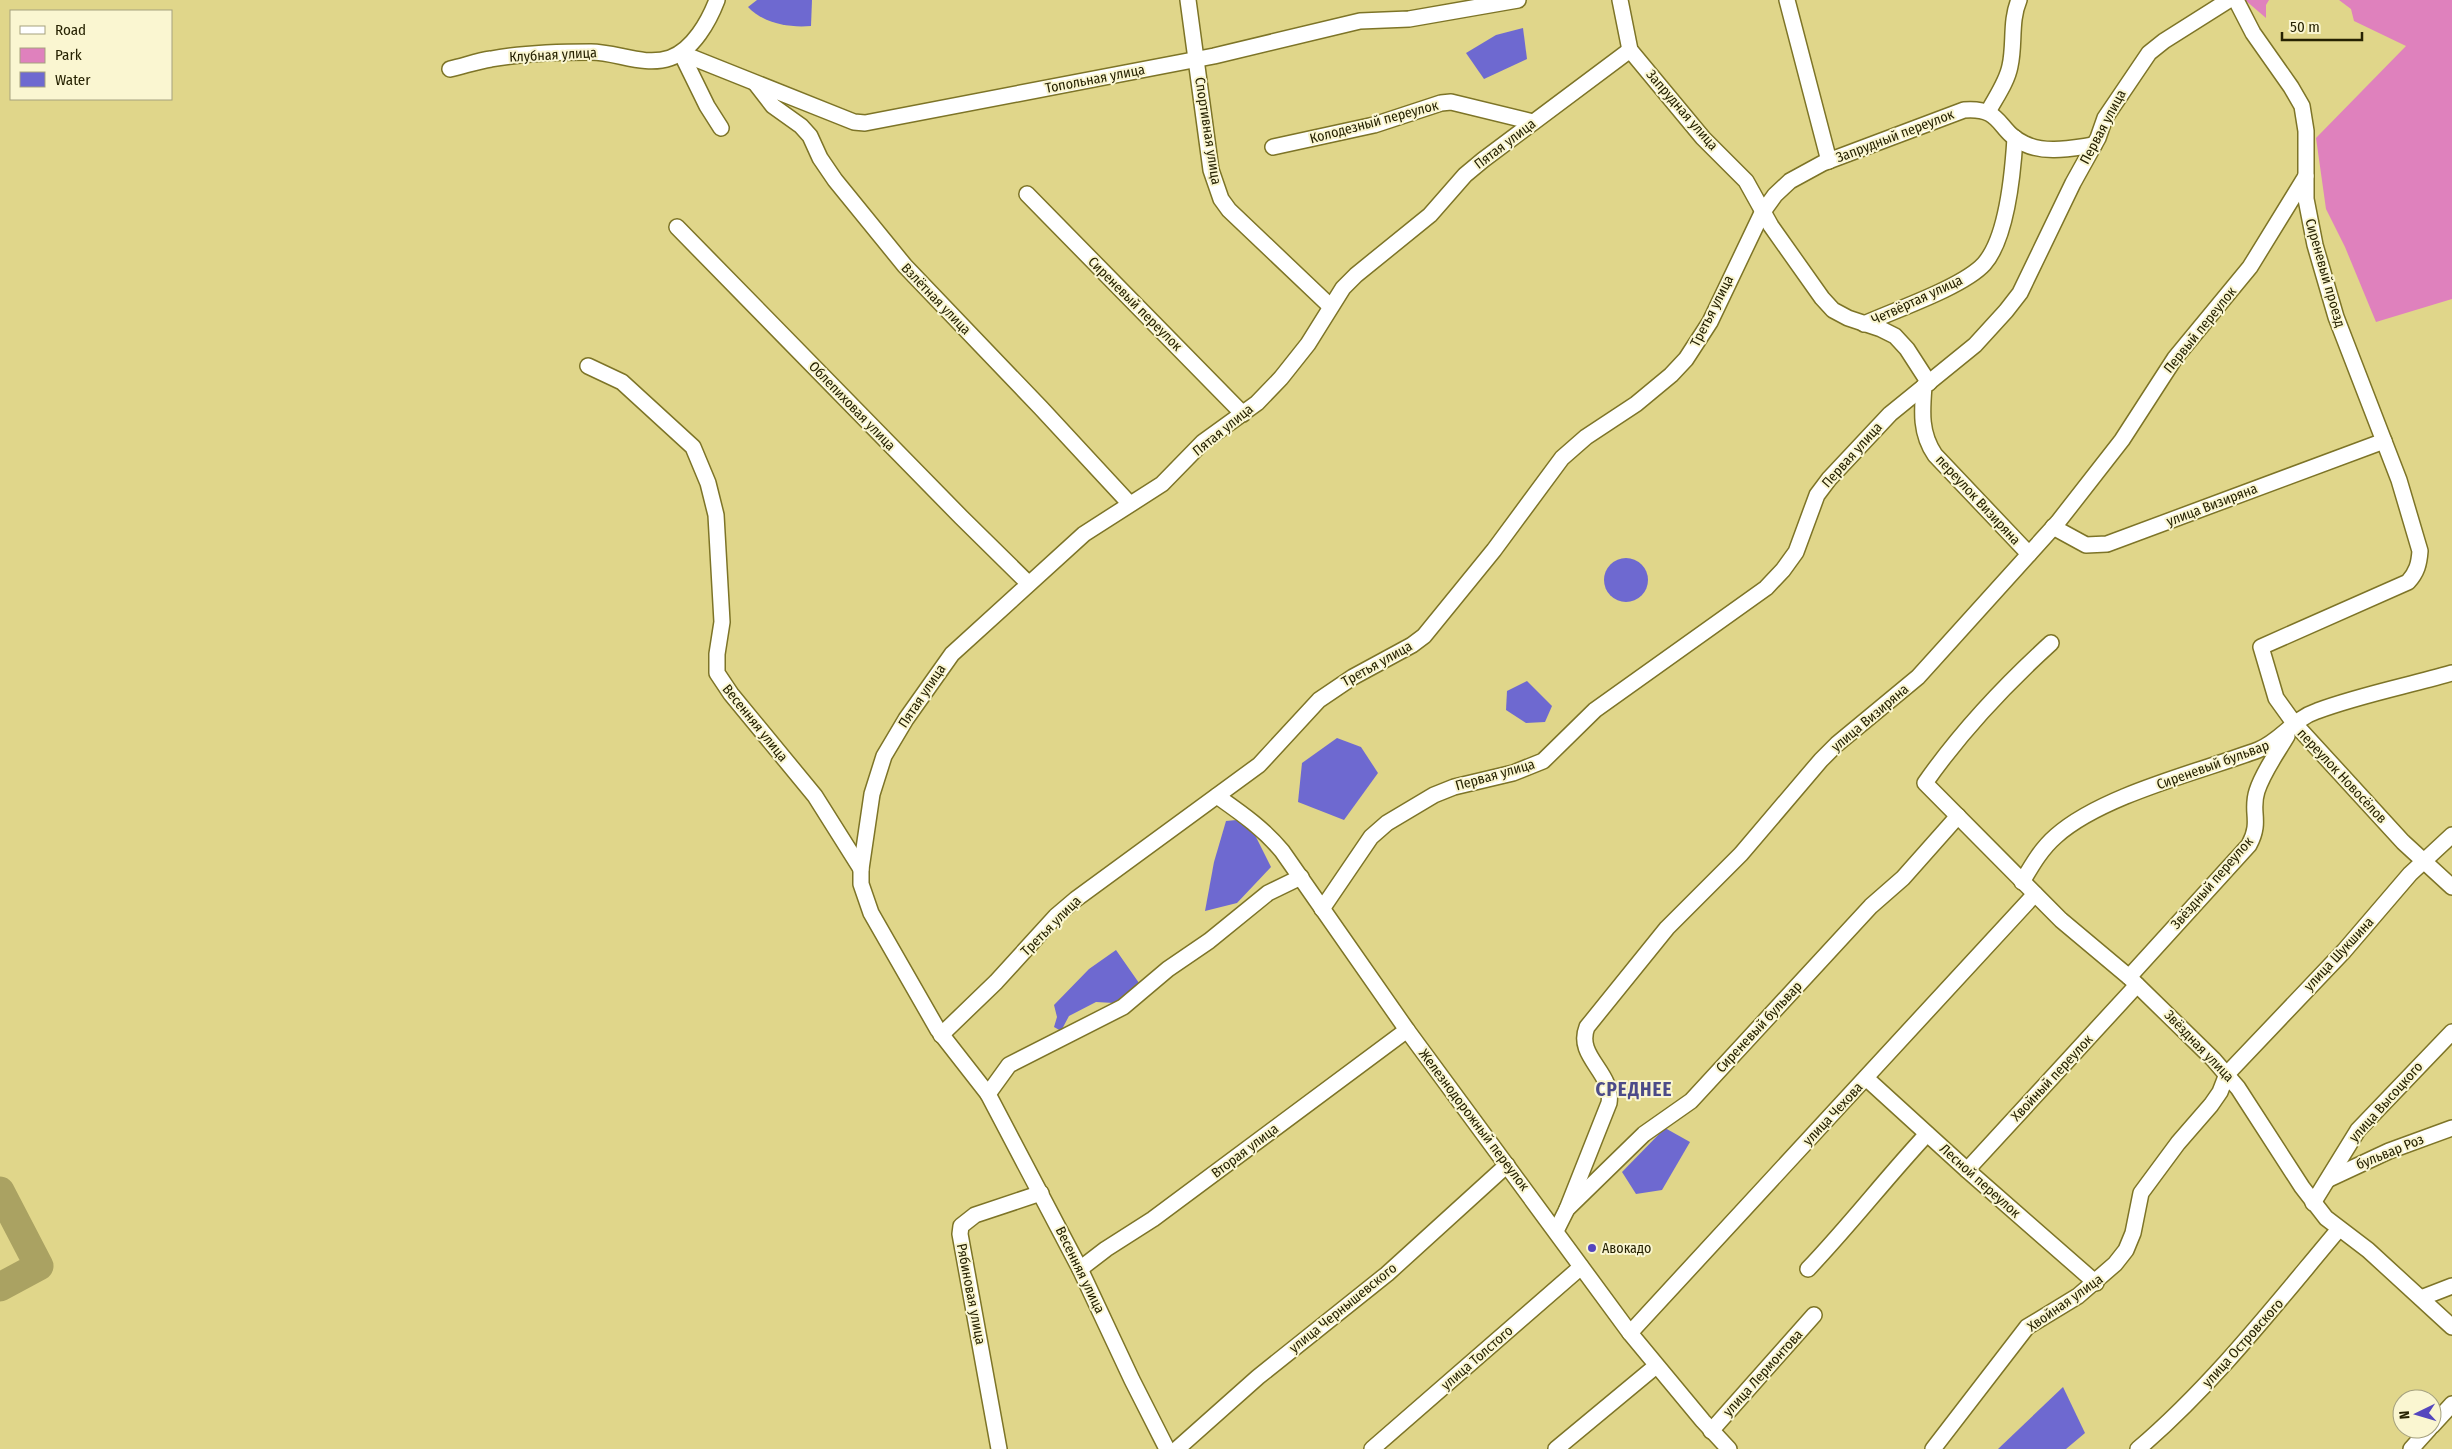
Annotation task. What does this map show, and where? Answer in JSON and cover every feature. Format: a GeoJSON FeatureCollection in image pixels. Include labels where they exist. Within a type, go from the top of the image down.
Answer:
{"type":"FeatureCollection","features":[{"type":"Feature","properties":{"kind":"street"},"geometry":{"type":"LineString","coordinates":[[717,0],[704,26],[681,53],[707,106],[721,128]]}},
{"type":"Feature","properties":{"kind":"street","name":"Спортивная улица"},"geometry":{"type":"LineString","coordinates":[[1188,0],[1212,170],[1221,199],[1229,210],[1330,306]]}},
{"type":"Feature","properties":{"kind":"street","name":"Топольная улица"},"geometry":{"type":"LineString","coordinates":[[681,53],[854,122],[865,123],[1196,59],[1360,21],[1409,19],[1518,0]]}},
{"type":"Feature","properties":{"kind":"street","name":"Запрудная улица"},"geometry":{"type":"LineString","coordinates":[[1620,0],[1630,50],[1694,127],[1746,181],[1762,213]]}},
{"type":"Feature","properties":{"kind":"street"},"geometry":{"type":"LineString","coordinates":[[1787,0],[1829,161]]}},
{"type":"Feature","properties":{"kind":"street"},"geometry":{"type":"LineString","coordinates":[[2019,0],[2013,23],[2010,66],[2005,80],[1988,112],[1997,118],[2015,138],[2026,144],[2039,148],[2053,149],[2094,145]]}},
{"type":"Feature","properties":{"kind":"street","name":"Первая улица"},"geometry":{"type":"LineString","coordinates":[[1322,909],[1371,837],[1387,823],[1440,792],[1513,773],[1542,761],[1595,710],[1766,588],[1783,570],[1796,552],[1816,495],[1829,479],[1873,431],[1975,345],[2020,293],[2110,111],[2149,53],[2164,41],[2229,0]]}},
{"type":"Feature","properties":{"kind":"street","name":"Сиреневый проезд"},"geometry":{"type":"LineString","coordinates":[[2236,0],[2253,33],[2302,106],[2306,130],[2306,176],[2309,221],[2336,316],[2408,508],[2420,551],[2419,563],[2415,574],[2408,582],[2261,647]]}},
{"type":"Feature","properties":{"kind":"street","name":"Пятая улица"},"geometry":{"type":"LineString","coordinates":[[861,869],[872,794],[884,756],[893,738],[939,668],[952,654],[1084,534],[1162,484],[1203,442],[1244,414],[1269,392],[1308,344],[1330,306],[1356,275],[1430,215],[1465,175],[1630,50]]}},
{"type":"Feature","properties":{"kind":"street","name":"Клубная улица"},"geometry":{"type":"LineString","coordinates":[[450,69],[489,59],[511,56],[593,52],[658,61],[681,53]]}},
{"type":"Feature","properties":{"kind":"street","name":"Взлётная улица"},"geometry":{"type":"LineString","coordinates":[[756,84],[773,106],[801,126],[810,136],[820,158],[835,180],[905,266],[1042,408],[1130,504]]}},
{"type":"Feature","properties":{"kind":"street","name":"Колодезный переулок"},"geometry":{"type":"LineString","coordinates":[[1273,147],[1360,128],[1440,103],[1451,102],[1533,122]]}},
{"type":"Feature","properties":{"kind":"street","name":"Запрудный переулок"},"geometry":{"type":"LineString","coordinates":[[1762,213],[1775,195],[1790,181],[1829,161],[1951,114],[1976,109],[1988,112]]}},
{"type":"Feature","properties":{"kind":"street","name":"Четвёртая улица"},"geometry":{"type":"LineString","coordinates":[[1864,324],[1963,280],[1985,263],[1992,252],[2009,199],[2015,138]]}},
{"type":"Feature","properties":{"kind":"street","name":"Первый переулок"},"geometry":{"type":"LineString","coordinates":[[2053,527],[2122,440],[2175,358],[2250,267],[2306,176]]}},
{"type":"Feature","properties":{"kind":"street","name":"Сиреневый переулок"},"geometry":{"type":"LineString","coordinates":[[1026,194],[1244,414]]}},
{"type":"Feature","properties":{"kind":"street"},"geometry":{"type":"LineString","coordinates":[[1762,213],[1822,298],[1834,310],[1848,318],[1881,329],[1895,336],[1906,349],[1927,384]]}},
{"type":"Feature","properties":{"kind":"street","name":"Третья улица"},"geometry":{"type":"LineString","coordinates":[[941,1035],[996,982],[1056,916],[1076,899],[1217,796],[1272,753],[1319,700],[1347,681],[1405,650],[1424,636],[1494,550],[1562,458],[1586,438],[1636,404],[1686,360],[1710,322],[1762,213]]}},
{"type":"Feature","properties":{"kind":"street","name":"Облепиховая улица"},"geometry":{"type":"LineString","coordinates":[[678,227],[1028,583]]}},
{"type":"Feature","properties":{"kind":"street","name":"Весенняя улица"},"geometry":{"type":"LineString","coordinates":[[588,366],[622,382],[693,448],[708,483],[716,515],[722,622],[717,654],[717,673],[731,694],[815,796],[861,869],[861,884],[871,913],[941,1035],[988,1094],[1080,1269],[1167,1449]]}},
{"type":"Feature","properties":{"kind":"street","name":"переулок Визиряна"},"geometry":{"type":"LineString","coordinates":[[1927,384],[1923,422],[1927,444],[1935,455],[2029,554]]}},
{"type":"Feature","properties":{"kind":"street","name":"улица Визиряна"},"geometry":{"type":"LineString","coordinates":[[1567,1209],[1609,1103],[1610,1093],[1602,1074],[1584,1046],[1583,1036],[1587,1027],[1667,928],[1741,854],[1821,760],[1837,744],[1918,677],[2053,527],[2086,545],[2107,544],[2384,441]]}},
{"type":"Feature","properties":{"kind":"street","name":"Звёздная улица"},"geometry":{"type":"LineString","coordinates":[[2051,643],[2010,683],[1939,763],[1925,783],[2061,920],[2133,981],[2182,1026],[2227,1074],[2250,1105],[2313,1203],[2326,1218],[2368,1250],[2452,1327]]}},
{"type":"Feature","properties":{"kind":"street","name":"переулок Новосёлов"},"geometry":{"type":"LineString","coordinates":[[2261,647],[2276,698],[2294,723],[2423,861],[2452,887]]}},
{"type":"Feature","properties":{"kind":"street","name":"Сиреневый бульвар"},"geometry":{"type":"LineString","coordinates":[[2022,882],[2044,848],[2056,836],[2086,816],[2138,793],[2273,744],[2294,723],[2317,711],[2452,673]]}},
{"type":"Feature","properties":{"kind":"street","name":"Звёздный переулок"},"geometry":{"type":"LineString","coordinates":[[2133,981],[2249,845],[2257,823],[2255,801],[2257,790],[2294,723]]}},
{"type":"Feature","properties":{"kind":"street","name":"Железнодорожный переулок"},"geometry":{"type":"LineString","coordinates":[[1217,796],[1269,835],[1301,877],[1407,1030],[1630,1333],[1656,1366],[1729,1449]]}},
{"type":"Feature","properties":{"kind":"street","name":"Сиреневый бульвар"},"geometry":{"type":"LineString","coordinates":[[1556,1231],[1567,1209],[1644,1134],[1691,1101],[1865,913],[1903,878],[1958,816]]}},
{"type":"Feature","properties":{"kind":"street","name":"улица Шукшина"},"geometry":{"type":"LineString","coordinates":[[2227,1074],[2344,951],[2423,861],[2452,835]]}},
{"type":"Feature","properties":{"kind":"street"},"geometry":{"type":"LineString","coordinates":[[988,1094],[1009,1064],[1123,1007],[1168,969],[1209,941],[1268,893],[1301,877]]}},
{"type":"Feature","properties":{"kind":"street","name":"улица Чехова"},"geometry":{"type":"LineString","coordinates":[[1630,1333],[2034,894]]}},
{"type":"Feature","properties":{"kind":"street","name":"Хвойный переулок"},"geometry":{"type":"LineString","coordinates":[[1967,1170],[2133,981]]}},
{"type":"Feature","properties":{"kind":"street","name":"Вторая улица"},"geometry":{"type":"LineString","coordinates":[[1080,1269],[1106,1249],[1171,1206],[1407,1030]]}},
{"type":"Feature","properties":{"kind":"street","name":"улица Высоцкого"},"geometry":{"type":"LineString","coordinates":[[2313,1203],[2329,1179],[2337,1161],[2358,1130],[2452,1032]]}},
{"type":"Feature","properties":{"kind":"street","name":"Хвойная улица"},"geometry":{"type":"LineString","coordinates":[[1933,1449],[2027,1328],[2096,1283],[2126,1250],[2133,1233],[2141,1193],[2178,1143],[2211,1105],[2220,1092],[2227,1074]]}},
{"type":"Feature","properties":{"kind":"street","name":"Лесной переулок"},"geometry":{"type":"LineString","coordinates":[[1866,1078],[2096,1283]]}},
{"type":"Feature","properties":{"kind":"street","name":"бульвар Роз"},"geometry":{"type":"LineString","coordinates":[[2329,1179],[2389,1151],[2452,1128]]}},
{"type":"Feature","properties":{"kind":"street"},"geometry":{"type":"LineString","coordinates":[[1808,1269],[1843,1233],[1876,1190],[1927,1134]]}},
{"type":"Feature","properties":{"kind":"street","name":"улица Чернышевского"},"geometry":{"type":"LineString","coordinates":[[1177,1449],[1258,1377],[1387,1274],[1507,1165]]}},
{"type":"Feature","properties":{"kind":"street","name":"Рябиновая улица"},"geometry":{"type":"LineString","coordinates":[[999,1449],[960,1234],[961,1226],[975,1215],[1041,1193]]}},
{"type":"Feature","properties":{"kind":"street","name":"улица Островского"},"geometry":{"type":"LineString","coordinates":[[2138,1449],[2184,1408],[2232,1357],[2340,1230]]}},
{"type":"Feature","properties":{"kind":"street","name":"улица Толстого"},"geometry":{"type":"LineString","coordinates":[[1372,1449],[1581,1267]]}},
{"type":"Feature","properties":{"kind":"street"},"geometry":{"type":"LineString","coordinates":[[2422,1298],[2452,1286]]}},
{"type":"Feature","properties":{"kind":"street","name":"улица Лермонтова"},"geometry":{"type":"LineString","coordinates":[[1711,1430],[1814,1314]]}},
{"type":"Feature","properties":{"kind":"street"},"geometry":{"type":"LineString","coordinates":[[1556,1449],[1656,1366]]}},
{"type":"Feature","properties":{"kind":"street"},"geometry":{"type":"LineString","coordinates":[[2442,1415],[2452,1404]]}},
{"type":"Feature","properties":{"kind":"street"},"geometry":{"type":"LineString","coordinates":[[2411,1449],[2420,1439]]}},
{"type":"Feature","properties":{"kind":"green space"},"geometry":{"type":"Polygon","coordinates":[[[2245,0],[2269,0],[2266,5],[2266,18],[2245,0]]]}},
{"type":"Feature","properties":{"kind":"green space"},"geometry":{"type":"Polygon","coordinates":[[[2339,0],[2452,0],[2452,299],[2376,322],[2345,247],[2326,209],[2316,138],[2406,46],[2354,21],[2351,9],[2339,0]]]}},
{"type":"Feature","properties":{"kind":"water"},"geometry":{"type":"Polygon","coordinates":[[[757,0],[812,0],[811,26],[785,25],[768,21],[748,7],[757,0]]]}},
{"type":"Feature","properties":{"kind":"water"},"geometry":{"type":"Polygon","coordinates":[[[1523,28],[1527,59],[1484,79],[1466,53],[1496,35],[1523,28]]]}},
{"type":"Feature","properties":{"kind":"water"},"geometry":{"type":"Polygon","coordinates":[[[1630,558],[1642,564],[1647,571],[1647,589],[1642,596],[1635,601],[1622,602],[1614,599],[1607,592],[1604,576],[1607,568],[1614,561],[1630,558]]]}},
{"type":"Feature","properties":{"kind":"water"},"geometry":{"type":"Polygon","coordinates":[[[1527,681],[1552,706],[1545,722],[1526,723],[1506,710],[1507,691],[1527,681]]]}},
{"type":"Feature","properties":{"kind":"water"},"geometry":{"type":"Polygon","coordinates":[[[1337,738],[1361,747],[1378,773],[1344,820],[1298,802],[1302,763],[1337,738]]]}},
{"type":"Feature","properties":{"kind":"water"},"geometry":{"type":"Polygon","coordinates":[[[1247,819],[1271,867],[1237,903],[1205,911],[1214,862],[1226,821],[1247,819]]]}},
{"type":"Feature","properties":{"kind":"water"},"geometry":{"type":"Polygon","coordinates":[[[1116,950],[1139,983],[1114,1003],[1096,1002],[1069,1016],[1061,1031],[1054,1027],[1057,1017],[1054,1005],[1089,969],[1116,950]]]}},
{"type":"Feature","properties":{"kind":"water"},"geometry":{"type":"Polygon","coordinates":[[[1665,1128],[1690,1142],[1662,1190],[1636,1194],[1622,1172],[1665,1128]]]}},
{"type":"Feature","properties":{"kind":"water"},"geometry":{"type":"Polygon","coordinates":[[[2063,1387],[2085,1433],[2066,1449],[1998,1449],[2063,1387]]]}},
{"type":"Feature","properties":{"kind":"taxiway"},"geometry":{"type":"LineString","coordinates":[[0,1191],[39,1266],[0,1287]]}},
{"type":"Feature","properties":{"kind":"place","name":"Авокадо"},"geometry":{"type":"Point","coordinates":[1592,1248]}},
{"type":"Feature","properties":{"kind":"district","name":"СРЕДНЕЕ"},"geometry":{"type":"Point","coordinates":[1634,1089]}}]}
